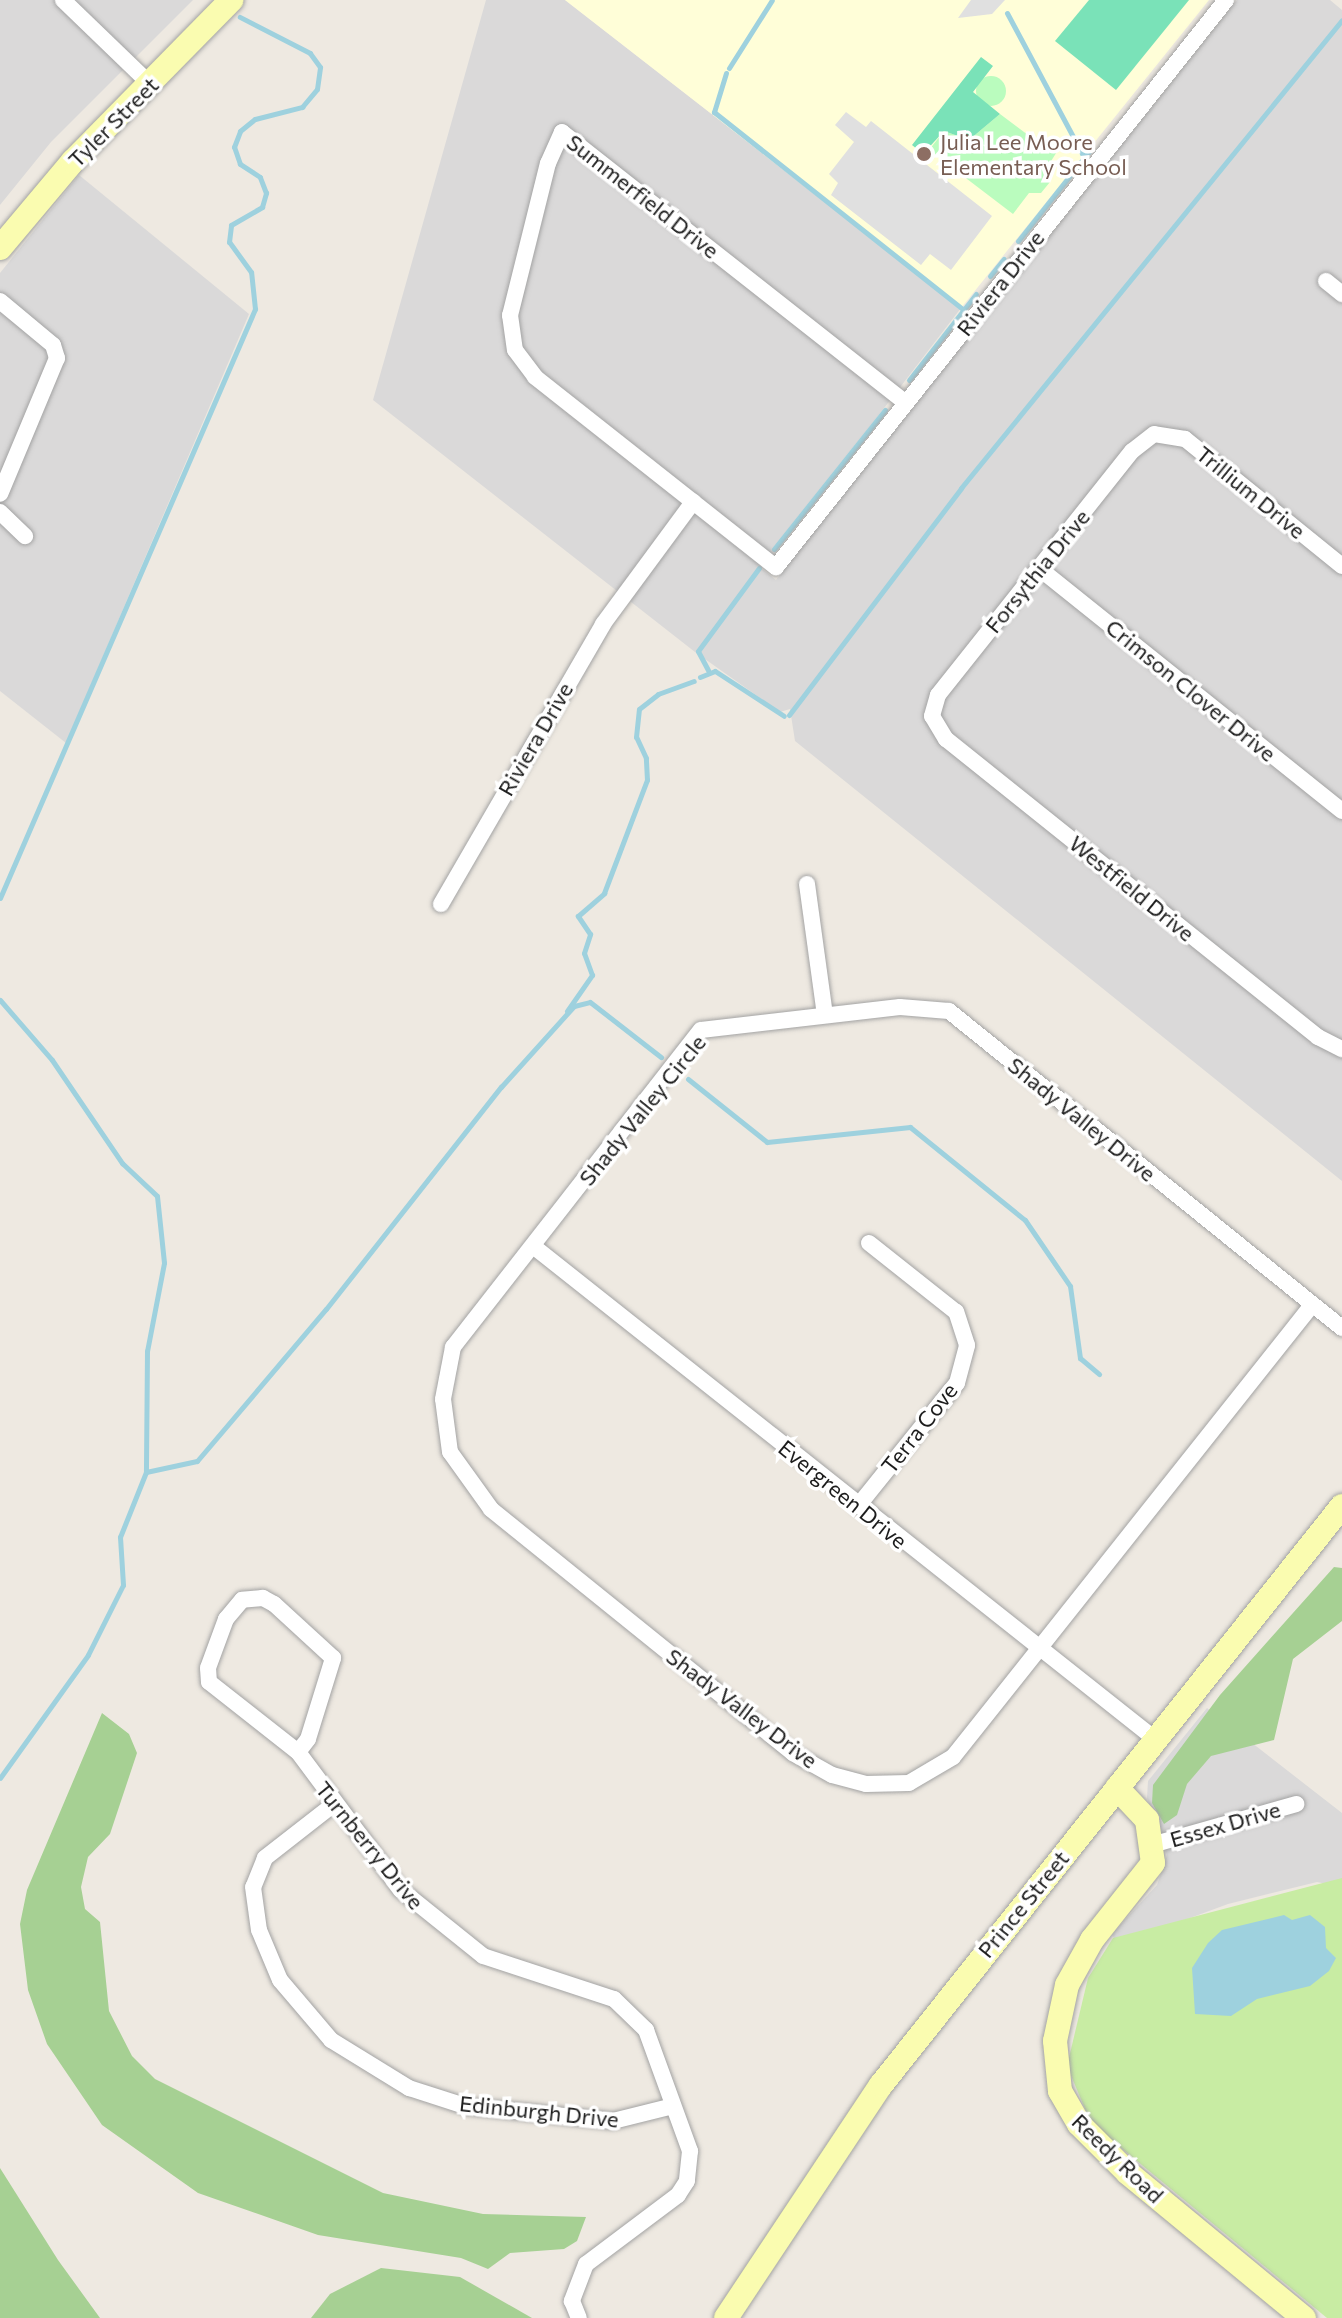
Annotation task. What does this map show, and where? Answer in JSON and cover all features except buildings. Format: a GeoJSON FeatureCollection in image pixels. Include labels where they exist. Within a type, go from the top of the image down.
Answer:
{"type":"FeatureCollection","features":[{"type":"Feature","properties":{"kind":"street"},"geometry":{"type":"LineString","coordinates":[[63,0],[151,85]]}},
{"type":"Feature","properties":{"kind":"street","name":"Tyler Street"},"geometry":{"type":"LineString","coordinates":[[0,248],[73,161],[151,85],[231,0]]}},
{"type":"Feature","properties":{"kind":"street","name":"Riviera Drive"},"geometry":{"type":"LineString","coordinates":[[776,567],[1226,0]]}},
{"type":"Feature","properties":{"kind":"street","name":"Summerfield Drive"},"geometry":{"type":"LineString","coordinates":[[776,567],[535,377],[509,335],[548,163],[562,132],[906,403]]}},
{"type":"Feature","properties":{"kind":"street"},"geometry":{"type":"LineString","coordinates":[[1326,281],[1342,294]]}},
{"type":"Feature","properties":{"kind":"street"},"geometry":{"type":"LineString","coordinates":[[0,301],[53,345],[57,358],[0,494]]}},
{"type":"Feature","properties":{"kind":"street","name":"Trillium Drive"},"geometry":{"type":"LineString","coordinates":[[1154,434],[1185,439],[1342,566]]}},
{"type":"Feature","properties":{"kind":"street","name":"Forsythia Drive"},"geometry":{"type":"LineString","coordinates":[[932,716],[938,695],[1132,451],[1154,434]]}},
{"type":"Feature","properties":{"kind":"street","name":"Riviera Drive"},"geometry":{"type":"LineString","coordinates":[[441,904],[603,624],[693,502]]}},
{"type":"Feature","properties":{"kind":"street"},"geometry":{"type":"LineString","coordinates":[[0,512],[25,536]]}},
{"type":"Feature","properties":{"kind":"street","name":"Crimson Clover Drive"},"geometry":{"type":"LineString","coordinates":[[1040,569],[1342,811]]}},
{"type":"Feature","properties":{"kind":"street","name":"Westfield Drive"},"geometry":{"type":"LineString","coordinates":[[932,716],[946,739],[1318,1037],[1342,1049]]}},
{"type":"Feature","properties":{"kind":"street"},"geometry":{"type":"LineString","coordinates":[[807,884],[825,1015]]}},
{"type":"Feature","properties":{"kind":"street","name":"Shady Valley Drive"},"geometry":{"type":"LineString","coordinates":[[825,1015],[900,1007],[949,1011],[1342,1328]]}},
{"type":"Feature","properties":{"kind":"street","name":"Shady Valley Circle"},"geometry":{"type":"LineString","coordinates":[[533,1246],[701,1030],[825,1015]]}},
{"type":"Feature","properties":{"kind":"street","name":"Terra Cove"},"geometry":{"type":"LineString","coordinates":[[858,1506],[957,1383],[967,1345],[956,1312],[869,1243]]}},
{"type":"Feature","properties":{"kind":"street","name":"Shady Valley Drive"},"geometry":{"type":"LineString","coordinates":[[533,1246],[453,1347],[443,1399],[450,1452],[491,1509],[769,1733],[832,1775],[866,1784],[909,1783],[953,1757],[1312,1305]]}},
{"type":"Feature","properties":{"kind":"street","name":"Evergreen Drive"},"geometry":{"type":"LineString","coordinates":[[533,1246],[1039,1652],[1155,1739]]}},
{"type":"Feature","properties":{"kind":"street","name":"Prince Street"},"geometry":{"type":"LineString","coordinates":[[726,2318],[851,2124],[1342,1506]]}},
{"type":"Feature","properties":{"kind":"street","name":"Turnberry Drive"},"geometry":{"type":"LineString","coordinates":[[298,1752],[308,1739],[333,1658],[274,1604],[263,1598],[242,1600],[226,1619],[208,1681],[298,1752],[401,1890],[463,1944],[520,1972],[614,1999],[637,2018],[690,2151],[687,2181],[678,2195],[586,2264],[572,2301],[579,2318]]}},
{"type":"Feature","properties":{"kind":"street"},"geometry":{"type":"LineString","coordinates":[[1117,1788],[1138,1806],[1155,1844]]}},
{"type":"Feature","properties":{"kind":"street","name":"Edinburgh Drive"},"geometry":{"type":"LineString","coordinates":[[334,1804],[265,1858],[253,1887],[259,1930],[280,1980],[331,2040],[409,2088],[465,2106],[613,2121],[673,2106]]}},
{"type":"Feature","properties":{"kind":"street","name":"Essex Drive"},"geometry":{"type":"LineString","coordinates":[[1155,1844],[1296,1804]]}},
{"type":"Feature","properties":{"kind":"street","name":"Reedy Road"},"geometry":{"type":"LineString","coordinates":[[1155,1844],[1148,1876],[1092,1940],[1067,1985],[1055,2041],[1060,2091],[1079,2124],[1128,2173],[1304,2318]]}},
{"type":"Feature","properties":{"kind":"shaded area"},"geometry":{"type":"Polygon","coordinates":[[[0,0],[193,0],[51,142],[0,205],[0,0]]]}},
{"type":"Feature","properties":{"kind":"shaded area"},"geometry":{"type":"Polygon","coordinates":[[[486,0],[565,0],[961,308],[761,568],[776,580],[1237,0],[1330,0],[1342,10],[1342,1181],[795,741],[790,709],[780,712],[695,652],[373,400],[486,0]]]}},
{"type":"Feature","properties":{"kind":"shaded area","name":"Julia Lee Moore Elementary School"},"geometry":{"type":"Polygon","coordinates":[[[565,0],[1209,0],[961,308],[565,0]]]}},
{"type":"Feature","properties":{"kind":"shaded area"},"geometry":{"type":"Polygon","coordinates":[[[971,0],[1005,0],[992,14],[958,18],[971,0]]]}},
{"type":"Feature","properties":{"kind":"shaded area"},"geometry":{"type":"Polygon","coordinates":[[[846,112],[866,127],[871,121],[992,216],[951,270],[930,254],[921,265],[831,195],[838,183],[829,174],[854,142],[835,125],[846,112]]]}},
{"type":"Feature","properties":{"kind":"shaded area"},"geometry":{"type":"Polygon","coordinates":[[[79,175],[249,314],[66,743],[0,691],[0,273],[79,175]]]}},
{"type":"Feature","properties":{"kind":"shaded area"},"geometry":{"type":"Polygon","coordinates":[[[1207,1708],[1342,1813],[1342,1887],[1317,1882],[1228,1904],[1117,1945],[1112,1934],[1157,1885],[1167,1855],[1147,1798],[1148,1781],[1207,1708]]]}},
{"type":"Feature","properties":{"kind":"green space"},"geometry":{"type":"Polygon","coordinates":[[[1089,0],[1189,0],[1116,90],[1055,41],[1089,0]]]}},
{"type":"Feature","properties":{"kind":"green space"},"geometry":{"type":"Polygon","coordinates":[[[981,57],[993,66],[973,92],[1000,114],[969,140],[944,131],[923,154],[912,145],[981,57]]]}},
{"type":"Feature","properties":{"kind":"green space"},"geometry":{"type":"Polygon","coordinates":[[[991,76],[997,77],[1005,85],[1005,97],[997,105],[991,106],[985,105],[977,97],[976,91],[977,85],[985,77],[991,76]]]}},
{"type":"Feature","properties":{"kind":"green space"},"geometry":{"type":"Polygon","coordinates":[[[1000,114],[1032,138],[1055,139],[1058,150],[1048,166],[1050,182],[1041,193],[1029,193],[1013,214],[929,150],[944,131],[969,140],[1000,114]]]}},
{"type":"Feature","properties":{"kind":"green space"},"geometry":{"type":"Polygon","coordinates":[[[1334,1567],[1342,1568],[1342,1621],[1293,1659],[1274,1740],[1211,1756],[1187,1784],[1177,1815],[1164,1824],[1152,1803],[1153,1785],[1220,1695],[1334,1567]]]}},
{"type":"Feature","properties":{"kind":"green space"},"geometry":{"type":"Polygon","coordinates":[[[102,1713],[129,1734],[137,1753],[110,1834],[88,1857],[81,1887],[85,1909],[100,1922],[109,2011],[132,2056],[155,2079],[383,2193],[483,2214],[586,2217],[577,2241],[564,2249],[510,2253],[488,2269],[461,2258],[318,2235],[198,2193],[102,2125],[47,2044],[28,1990],[20,1924],[27,1890],[102,1713]]]}},
{"type":"Feature","properties":{"kind":"green space"},"geometry":{"type":"Polygon","coordinates":[[[1342,1878],[1342,2318],[1327,2318],[1091,2123],[1067,2066],[1088,1978],[1113,1938],[1342,1878]]]}},
{"type":"Feature","properties":{"kind":"green space"},"geometry":{"type":"Polygon","coordinates":[[[0,2168],[58,2260],[100,2318],[0,2318],[0,2168]]]}},
{"type":"Feature","properties":{"kind":"green space"},"geometry":{"type":"Polygon","coordinates":[[[381,2268],[460,2277],[532,2318],[311,2318],[330,2294],[381,2268]]]}},
{"type":"Feature","properties":{"kind":"water"},"geometry":{"type":"Polygon","coordinates":[[[1284,1915],[1292,1920],[1310,1915],[1325,1927],[1326,1948],[1336,1958],[1329,1971],[1310,1986],[1257,1999],[1231,2016],[1195,2014],[1192,1968],[1208,1943],[1222,1930],[1284,1915]]]}},
{"type":"Feature","properties":{"kind":"waterway"},"geometry":{"type":"LineString","coordinates":[[729,68],[772,0]]}},
{"type":"Feature","properties":{"kind":"waterway"},"geometry":{"type":"LineString","coordinates":[[1007,13],[1084,157]]}},
{"type":"Feature","properties":{"kind":"waterway"},"geometry":{"type":"LineString","coordinates":[[0,898],[255,309],[251,272],[229,242],[231,225],[262,207],[266,193],[260,177],[240,164],[234,147],[240,131],[255,119],[302,107],[317,89],[320,67],[310,53],[240,17]]}},
{"type":"Feature","properties":{"kind":"waterway"},"geometry":{"type":"LineString","coordinates":[[789,715],[961,488],[1342,20]]}},
{"type":"Feature","properties":{"kind":"waterway"},"geometry":{"type":"LineString","coordinates":[[726,73],[714,112],[964,310]]}},
{"type":"Feature","properties":{"kind":"waterway"},"geometry":{"type":"LineString","coordinates":[[1018,241],[1090,150]]}},
{"type":"Feature","properties":{"kind":"waterway"},"geometry":{"type":"LineString","coordinates":[[990,276],[1004,259]]}},
{"type":"Feature","properties":{"kind":"waterway"},"geometry":{"type":"LineString","coordinates":[[909,380],[976,294]]}},
{"type":"Feature","properties":{"kind":"waterway"},"geometry":{"type":"LineString","coordinates":[[774,549],[885,410]]}},
{"type":"Feature","properties":{"kind":"waterway"},"geometry":{"type":"LineString","coordinates":[[708,670],[698,651],[759,568]]}},
{"type":"Feature","properties":{"kind":"waterway"},"geometry":{"type":"LineString","coordinates":[[700,677],[715,671],[784,716]]}},
{"type":"Feature","properties":{"kind":"waterway"},"geometry":{"type":"LineString","coordinates":[[567,1011],[592,975],[584,953],[590,934],[578,916],[604,893],[647,780],[646,758],[636,737],[639,709],[658,694],[694,681]]}},
{"type":"Feature","properties":{"kind":"waterway"},"geometry":{"type":"LineString","coordinates":[[0,1000],[52,1060],[122,1163],[157,1196],[164,1263],[147,1351],[146,1472],[120,1537],[123,1585],[88,1655],[0,1778]]}},
{"type":"Feature","properties":{"kind":"waterway"},"geometry":{"type":"LineString","coordinates":[[146,1472],[197,1461],[326,1309],[501,1087],[574,1006],[590,1002],[661,1057]]}},
{"type":"Feature","properties":{"kind":"waterway"},"geometry":{"type":"LineString","coordinates":[[688,1079],[767,1142],[910,1127],[1025,1220],[1070,1286],[1080,1358],[1099,1374]]}},
{"type":"Feature","properties":{"kind":"place","name":"Julia Lee Moore Elementary School"},"geometry":{"type":"Point","coordinates":[924,154]}}]}
